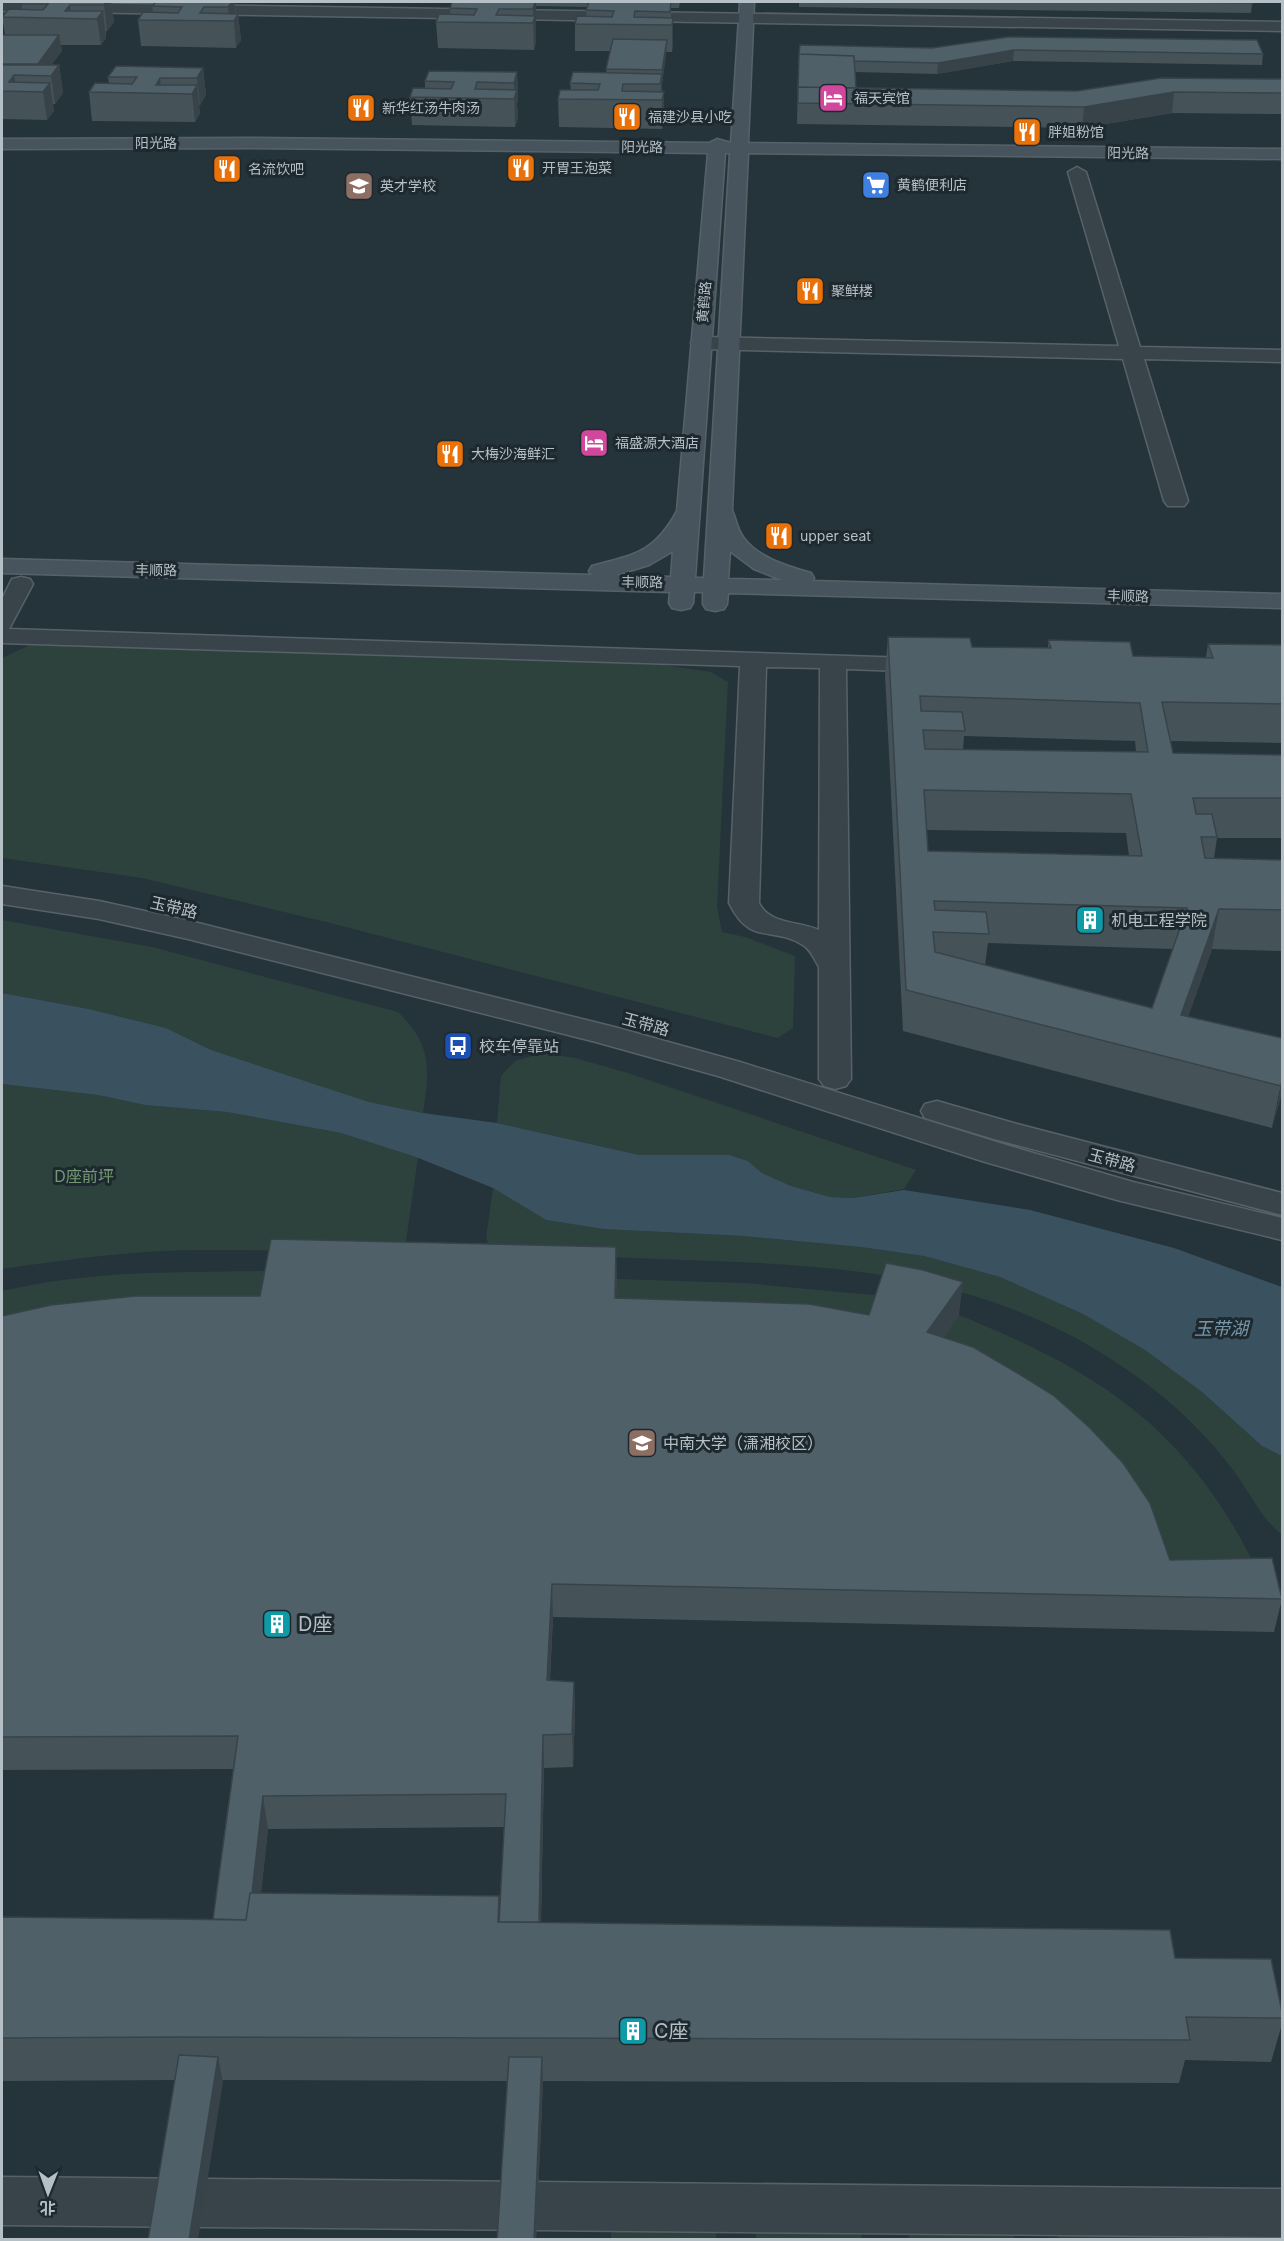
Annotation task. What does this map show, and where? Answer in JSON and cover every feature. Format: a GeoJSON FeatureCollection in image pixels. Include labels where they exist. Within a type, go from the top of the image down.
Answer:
{"type":"FeatureCollection","features":[{"type":"Feature","properties":{"kind":"main road"},"geometry":{"type":"LineString","coordinates":[[725,39],[737,9]]}},
{"type":"Feature","properties":{"kind":"main road"},"geometry":{"type":"LineString","coordinates":[[716,594],[739,152],[737,9]]}},
{"type":"Feature","properties":{"kind":"main road","name":"黄鹤路"},"geometry":{"type":"LineString","coordinates":[[682,593],[718,125]]}},
{"type":"Feature","properties":{"kind":"main road","name":"阳光路"},"geometry":{"type":"LineString","coordinates":[[2,144],[253,143],[716,152]]}},
{"type":"Feature","properties":{"kind":"main road","name":"阳光路"},"geometry":{"type":"LineString","coordinates":[[2,151],[1282,154]]}},
{"type":"Feature","properties":{"kind":"main road","name":"阳光路"},"geometry":{"type":"LineString","coordinates":[[739,152],[1282,163]]}},
{"type":"Feature","properties":{"kind":"main road"},"geometry":{"type":"LineString","coordinates":[[519,579],[576,575],[608,570],[641,560],[665,547],[682,529],[689,506]]}},
{"type":"Feature","properties":{"kind":"main road"},"geometry":{"type":"LineString","coordinates":[[721,508],[725,528],[746,557],[785,573],[819,582],[893,590]]}},
{"type":"Feature","properties":{"kind":"main road","name":"丰顺路"},"geometry":{"type":"LineString","coordinates":[[2,566],[519,579],[682,593]]}},
{"type":"Feature","properties":{"kind":"main road"},"geometry":{"type":"LineString","coordinates":[[11,584],[682,593],[1282,619]]}},
{"type":"Feature","properties":{"kind":"main road","name":"丰顺路"},"geometry":{"type":"LineString","coordinates":[[716,594],[893,590],[1282,601]]}},
{"type":"Feature","properties":{"kind":"street"},"geometry":{"type":"LineString","coordinates":[[2,6],[737,9],[1282,29]]}},
{"type":"Feature","properties":{"kind":"street"},"geometry":{"type":"LineString","coordinates":[[1271,10],[1282,29]]}},
{"type":"Feature","properties":{"kind":"street"},"geometry":{"type":"LineString","coordinates":[[1077,172],[1176,501]]}},
{"type":"Feature","properties":{"kind":"street"},"geometry":{"type":"LineString","coordinates":[[701,343],[1282,356]]}},
{"type":"Feature","properties":{"kind":"street"},"geometry":{"type":"LineString","coordinates":[[2,623],[11,584]]}},
{"type":"Feature","properties":{"kind":"street"},"geometry":{"type":"LineString","coordinates":[[2,636],[951,664]]}},
{"type":"Feature","properties":{"kind":"street"},"geometry":{"type":"LineString","coordinates":[[753,659],[744,903],[746,912],[753,920],[815,938],[830,953],[833,965]]}},
{"type":"Feature","properties":{"kind":"street"},"geometry":{"type":"LineString","coordinates":[[833,661],[835,1079]]}},
{"type":"Feature","properties":{"kind":"street","name":"玉带路"},"geometry":{"type":"LineString","coordinates":[[2,877],[62,885],[252,925],[360,954],[650,1024],[1006,1132],[1282,1204]]}},
{"type":"Feature","properties":{"kind":"street"},"geometry":{"type":"LineString","coordinates":[[2,895],[99,910],[190,930],[607,1035],[729,1069],[1005,1156],[1129,1192],[1282,1229]]}},
{"type":"Feature","properties":{"kind":"street"},"geometry":{"type":"LineString","coordinates":[[786,930],[802,930],[825,924],[833,908]]}},
{"type":"Feature","properties":{"kind":"street"},"geometry":{"type":"LineString","coordinates":[[2,2201],[1282,2213]]}},
{"type":"Feature","properties":{"kind":"green space"},"geometry":{"type":"Polygon","coordinates":[[[32,644],[664,665],[711,672],[728,682],[717,907],[722,932],[745,937],[795,956],[793,1028],[778,1038],[330,923],[142,878],[2,858],[2,658],[32,644]]]}},
{"type":"Feature","properties":{"kind":"green space"},"geometry":{"type":"Polygon","coordinates":[[[2,920],[152,947],[398,1012],[417,1036],[426,1058],[427,1083],[423,1113],[369,1102],[211,1050],[166,1028],[89,1009],[2,993],[2,920]]]}},
{"type":"Feature","properties":{"kind":"green space"},"geometry":{"type":"Polygon","coordinates":[[[542,1053],[575,1058],[628,1073],[916,1170],[904,1189],[853,1198],[830,1197],[791,1186],[762,1173],[748,1161],[729,1155],[639,1155],[497,1123],[501,1076],[515,1061],[542,1053]]]}},
{"type":"Feature","properties":{"kind":"green space","name":"D座前坪"},"geometry":{"type":"Polygon","coordinates":[[[2,1084],[98,1095],[145,1105],[227,1112],[341,1133],[418,1157],[406,1242],[400,1250],[173,1250],[99,1256],[2,1269],[2,1084]]]}},
{"type":"Feature","properties":{"kind":"green space"},"geometry":{"type":"Polygon","coordinates":[[[493,1188],[546,1220],[603,1229],[743,1236],[861,1247],[924,1256],[1000,1277],[1083,1314],[1145,1350],[1202,1392],[1262,1446],[1282,1456],[1282,1535],[1263,1514],[1225,1460],[1177,1409],[1136,1376],[1060,1330],[983,1299],[904,1279],[823,1268],[575,1255],[490,1248],[486,1238],[493,1188]]]}},
{"type":"Feature","properties":{"kind":"green space"},"geometry":{"type":"Polygon","coordinates":[[[275,1271],[265,1329],[2,1350],[2,1291],[69,1279],[137,1273],[275,1271]]]}},
{"type":"Feature","properties":{"kind":"green space"},"geometry":{"type":"Polygon","coordinates":[[[617,1279],[744,1283],[884,1296],[867,1347],[615,1330],[617,1279]]]}},
{"type":"Feature","properties":{"kind":"green space"},"geometry":{"type":"Polygon","coordinates":[[[959,1315],[1054,1358],[1095,1382],[1133,1409],[1167,1440],[1199,1475],[1227,1516],[1254,1564],[1163,1593],[924,1365],[959,1315]]]}},
{"type":"Feature","properties":{"kind":"green space"},"geometry":{"type":"Polygon","coordinates":[[[756,2229],[861,2231],[862,2239],[756,2239],[756,2229]]]}},
{"type":"Feature","properties":{"kind":"green space"},"geometry":{"type":"Polygon","coordinates":[[[611,2230],[716,2232],[716,2239],[611,2240],[611,2230]]]}},
{"type":"Feature","properties":{"kind":"green space"},"geometry":{"type":"Polygon","coordinates":[[[908,2232],[1014,2234],[1014,2239],[909,2239],[908,2232]]]}},
{"type":"Feature","properties":{"kind":"green space"},"geometry":{"type":"Polygon","coordinates":[[[1058,2232],[1163,2234],[1164,2239],[1058,2239],[1058,2232]]]}},
{"type":"Feature","properties":{"kind":"water","name":"玉带湖"},"geometry":{"type":"Polygon","coordinates":[[[2,993],[89,1009],[166,1028],[211,1050],[369,1102],[423,1113],[497,1123],[639,1155],[729,1155],[748,1161],[762,1173],[791,1186],[830,1197],[853,1198],[904,1190],[1030,1210],[1174,1248],[1282,1287],[1282,1456],[1262,1446],[1202,1392],[1145,1350],[1083,1314],[1000,1277],[924,1256],[861,1247],[743,1236],[603,1229],[546,1220],[493,1188],[416,1157],[341,1133],[227,1112],[145,1105],[98,1095],[2,1084],[2,993]]]}},
{"type":"Feature","properties":{"kind":"building"},"geometry":{"type":"Polygon","coordinates":[[[24,2],[106,2],[104,5],[70,5],[65,11],[103,11],[97,19],[2,17],[9,9],[43,10],[48,4],[22,4],[24,2]]]}},
{"type":"Feature","properties":{"kind":"building"},"geometry":{"type":"Polygon","coordinates":[[[156,2],[232,2],[228,7],[204,7],[200,13],[238,14],[234,21],[138,20],[143,12],[178,13],[182,7],[152,6],[156,2]]]}},
{"type":"Feature","properties":{"kind":"building"},"geometry":{"type":"Polygon","coordinates":[[[452,2],[535,2],[533,9],[499,9],[496,15],[535,16],[533,23],[436,22],[439,14],[474,15],[477,9],[450,8],[452,2]]]}},
{"type":"Feature","properties":{"kind":"building"},"geometry":{"type":"Polygon","coordinates":[[[589,2],[671,2],[670,12],[635,11],[634,17],[673,18],[672,25],[575,24],[577,16],[612,17],[614,11],[586,10],[589,2]]]}},
{"type":"Feature","properties":{"kind":"building"},"geometry":{"type":"Polygon","coordinates":[[[1169,2],[1251,2],[1252,3],[1169,2]]]}},
{"type":"Feature","properties":{"kind":"building"},"geometry":{"type":"Polygon","coordinates":[[[2,35],[59,35],[38,64],[2,64],[2,35]]]}},
{"type":"Feature","properties":{"kind":"building"},"geometry":{"type":"Polygon","coordinates":[[[1008,37],[1257,40],[1263,54],[1014,50],[938,63],[854,61],[854,56],[799,54],[800,45],[932,48],[1008,37]]]}},
{"type":"Feature","properties":{"kind":"building"},"geometry":{"type":"Polygon","coordinates":[[[613,39],[667,40],[662,70],[606,69],[613,39]]]}},
{"type":"Feature","properties":{"kind":"building"},"geometry":{"type":"Polygon","coordinates":[[[799,54],[854,56],[856,88],[798,87],[799,54]]]}},
{"type":"Feature","properties":{"kind":"building"},"geometry":{"type":"Polygon","coordinates":[[[2,65],[59,65],[51,76],[14,75],[9,82],[50,83],[43,92],[2,91],[2,65]]]}},
{"type":"Feature","properties":{"kind":"building"},"geometry":{"type":"Polygon","coordinates":[[[116,66],[203,68],[197,78],[160,78],[156,85],[197,85],[192,94],[89,92],[95,83],[132,84],[137,77],[108,77],[116,66]]]}},
{"type":"Feature","properties":{"kind":"building"},"geometry":{"type":"Polygon","coordinates":[[[429,71],[517,72],[514,83],[477,82],[475,89],[517,90],[514,99],[410,97],[413,88],[451,89],[454,82],[425,81],[429,71]]]}},
{"type":"Feature","properties":{"kind":"building"},"geometry":{"type":"Polygon","coordinates":[[[573,72],[662,74],[660,84],[623,84],[622,91],[664,92],[662,100],[558,99],[560,90],[598,90],[600,84],[570,83],[573,72]]]}},
{"type":"Feature","properties":{"kind":"building"},"geometry":{"type":"Polygon","coordinates":[[[1161,78],[1282,79],[1282,93],[1174,92],[1084,107],[798,103],[798,87],[1077,91],[1161,78]]]}},
{"type":"Feature","properties":{"kind":"building"},"geometry":{"type":"Polygon","coordinates":[[[888,637],[970,638],[972,647],[1051,648],[1048,640],[1130,642],[1133,656],[1213,658],[1208,644],[1282,645],[1282,704],[1162,702],[1173,753],[1282,755],[1282,798],[1193,798],[1196,814],[1212,814],[1217,837],[1201,837],[1205,858],[1282,860],[1282,910],[1219,909],[1181,1015],[1282,1038],[1281,1086],[906,990],[888,637]],[[920,696],[921,711],[962,712],[965,731],[923,730],[925,749],[1148,752],[1140,703],[920,696]],[[924,790],[928,851],[1142,856],[1131,794],[924,790]],[[934,901],[935,910],[986,912],[989,934],[933,932],[935,952],[1152,1008],[1187,908],[934,901]]]}},
{"type":"Feature","properties":{"kind":"building","name":"D座"},"geometry":{"type":"Polygon","coordinates":[[[271,1239],[616,1247],[615,1298],[809,1304],[869,1315],[886,1263],[923,1270],[963,1282],[927,1332],[973,1347],[1014,1371],[1053,1395],[1089,1427],[1123,1463],[1150,1503],[1170,1560],[1272,1558],[1282,1599],[552,1584],[547,1680],[574,1682],[572,1734],[543,1735],[539,1922],[499,1922],[506,1794],[263,1796],[252,1893],[250,1893],[246,1920],[213,1919],[238,1736],[2,1737],[2,1316],[51,1305],[135,1296],[260,1296],[271,1239]]]}},
{"type":"Feature","properties":{"kind":"building","name":"C座"},"geometry":{"type":"Polygon","coordinates":[[[250,1893],[499,1896],[498,1922],[1170,1930],[1175,1958],[1271,1959],[1282,2018],[1186,2017],[1190,2040],[2,2038],[2,1917],[246,1920],[250,1893]]]}},
{"type":"Feature","properties":{"kind":"building"},"geometry":{"type":"Polygon","coordinates":[[[179,2055],[218,2057],[189,2240],[148,2240],[179,2055]]]}},
{"type":"Feature","properties":{"kind":"building"},"geometry":{"type":"Polygon","coordinates":[[[509,2057],[542,2057],[534,2240],[497,2240],[509,2057]]]}},
{"type":"Feature","properties":{"kind":"place","name":"福天宾馆"},"geometry":{"type":"Point","coordinates":[833,98]}},
{"type":"Feature","properties":{"kind":"place","name":"新华红汤牛肉汤"},"geometry":{"type":"Point","coordinates":[361,108]}},
{"type":"Feature","properties":{"kind":"place","name":"福建沙县小吃"},"geometry":{"type":"Point","coordinates":[627,117]}},
{"type":"Feature","properties":{"kind":"place","name":"胖姐粉馆"},"geometry":{"type":"Point","coordinates":[1027,132]}},
{"type":"Feature","properties":{"kind":"place","name":"开胃王泡菜"},"geometry":{"type":"Point","coordinates":[521,168]}},
{"type":"Feature","properties":{"kind":"place","name":"名流饮吧"},"geometry":{"type":"Point","coordinates":[227,169]}},
{"type":"Feature","properties":{"kind":"place","name":"黄鹤便利店"},"geometry":{"type":"Point","coordinates":[876,185]}},
{"type":"Feature","properties":{"kind":"place","name":"英才学校"},"geometry":{"type":"Point","coordinates":[359,186]}},
{"type":"Feature","properties":{"kind":"place","name":"聚鲜楼"},"geometry":{"type":"Point","coordinates":[810,291]}},
{"type":"Feature","properties":{"kind":"place","name":"福盛源大酒店"},"geometry":{"type":"Point","coordinates":[594,443]}},
{"type":"Feature","properties":{"kind":"place","name":"大梅沙海鲜汇"},"geometry":{"type":"Point","coordinates":[450,454]}},
{"type":"Feature","properties":{"kind":"place","name":"upper seat"},"geometry":{"type":"Point","coordinates":[779,536]}},
{"type":"Feature","properties":{"kind":"place","name":"机电工程学院"},"geometry":{"type":"Point","coordinates":[1090,920]}},
{"type":"Feature","properties":{"kind":"place","name":"校车停靠站"},"geometry":{"type":"Point","coordinates":[458,1046]}},
{"type":"Feature","properties":{"kind":"place","name":"中南大学（潇湘校区）"},"geometry":{"type":"Point","coordinates":[642,1443]}},
{"type":"Feature","properties":{"kind":"place","name":"D座"},"geometry":{"type":"Point","coordinates":[277,1624]}},
{"type":"Feature","properties":{"kind":"place","name":"C座"},"geometry":{"type":"Point","coordinates":[633,2031]}}]}
